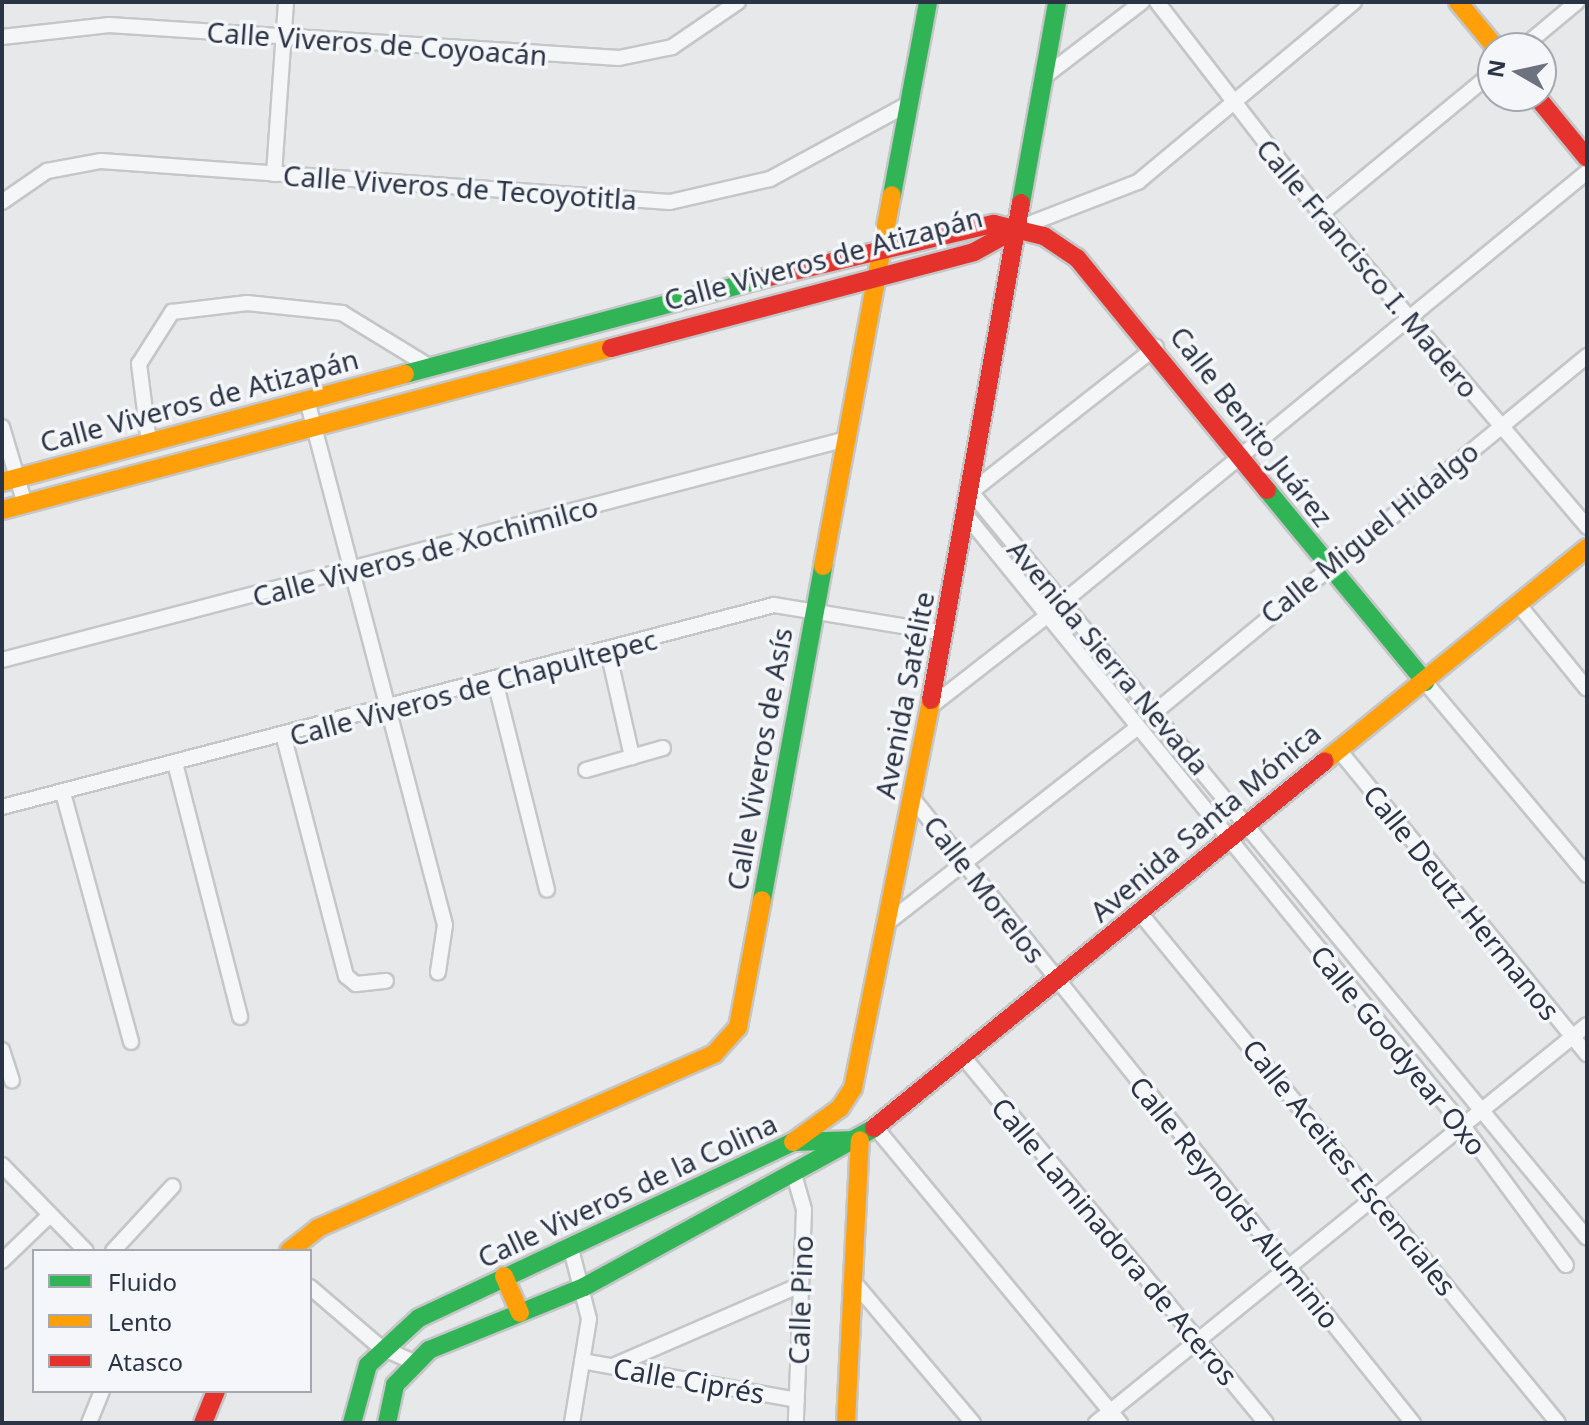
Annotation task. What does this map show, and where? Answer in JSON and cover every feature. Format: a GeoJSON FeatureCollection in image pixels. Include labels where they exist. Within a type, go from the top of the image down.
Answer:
{"type":"FeatureCollection","features":[{"type":"Feature","properties":{"kind":"street"},"geometry":{"type":"LineString","coordinates":[[274,174],[286,2]]}},
{"type":"Feature","properties":{"kind":"street","name":"Calle Viveros de Coyoacán"},"geometry":{"type":"LineString","coordinates":[[2,37],[109,25],[619,58],[672,47],[738,2]]}},
{"type":"Feature","properties":{"kind":"street","name":"Calle Viveros de Asís"},"geometry":{"type":"LineString","coordinates":[[292,1249],[318,1228],[729,1044],[815,607],[928,2]]}},
{"type":"Feature","properties":{"kind":"street"},"geometry":{"type":"LineString","coordinates":[[1016,229],[1057,2]]}},
{"type":"Feature","properties":{"kind":"street"},"geometry":{"type":"LineString","coordinates":[[1044,77],[1142,2]]}},
{"type":"Feature","properties":{"kind":"street","name":"Calle Francisco I. Madero"},"geometry":{"type":"LineString","coordinates":[[1157,2],[1321,214],[1587,527]]}},
{"type":"Feature","properties":{"kind":"street"},"geometry":{"type":"LineString","coordinates":[[1016,229],[1138,182],[1354,2]]}},
{"type":"Feature","properties":{"kind":"street"},"geometry":{"type":"LineString","coordinates":[[1458,2],[1483,32]]}},
{"type":"Feature","properties":{"kind":"street"},"geometry":{"type":"LineString","coordinates":[[1541,32],[1577,2]]}},
{"type":"Feature","properties":{"kind":"street"},"geometry":{"type":"LineString","coordinates":[[1321,214],[1477,85]]}},
{"type":"Feature","properties":{"kind":"street","name":"Calle Viveros de Tecoyotitla"},"geometry":{"type":"LineString","coordinates":[[2,202],[47,171],[101,161],[670,202],[716,197],[815,158],[908,104]]}},
{"type":"Feature","properties":{"kind":"street"},"geometry":{"type":"LineString","coordinates":[[1549,112],[1587,158]]}},
{"type":"Feature","properties":{"kind":"street"},"geometry":{"type":"LineString","coordinates":[[1063,602],[1237,455],[1587,172]]}},
{"type":"Feature","properties":{"kind":"street","name":"Calle Viveros de Atizapán"},"geometry":{"type":"LineString","coordinates":[[10,480],[880,247],[978,225],[1016,229]]}},
{"type":"Feature","properties":{"kind":"street","name":"Calle Viveros de Atizapán"},"geometry":{"type":"LineString","coordinates":[[2,510],[876,274],[974,252],[1016,229]]}},
{"type":"Feature","properties":{"kind":"street","name":"Calle Benito Juárez"},"geometry":{"type":"LineString","coordinates":[[1016,229],[1077,258],[1156,347],[1325,565],[1425,682]]}},
{"type":"Feature","properties":{"kind":"street","name":"Avenida Satélite"},"geometry":{"type":"LineString","coordinates":[[793,1142],[840,1108],[853,1088],[891,920],[971,492],[1016,229]]}},
{"type":"Feature","properties":{"kind":"street"},"geometry":{"type":"LineString","coordinates":[[149,443],[139,364],[172,312],[247,303],[342,313],[430,367]]}},
{"type":"Feature","properties":{"kind":"street"},"geometry":{"type":"LineString","coordinates":[[971,492],[1156,347]]}},
{"type":"Feature","properties":{"kind":"street","name":"Calle Miguel Hidalgo"},"geometry":{"type":"LineString","coordinates":[[1155,712],[1325,565],[1587,356]]}},
{"type":"Feature","properties":{"kind":"street"},"geometry":{"type":"LineString","coordinates":[[307,400],[445,925],[438,972]]}},
{"type":"Feature","properties":{"kind":"street"},"geometry":{"type":"LineString","coordinates":[[2,427],[10,480],[25,504]]}},
{"type":"Feature","properties":{"kind":"street","name":"Calle Viveros de Xochimilco"},"geometry":{"type":"LineString","coordinates":[[2,660],[353,571],[847,439]]}},
{"type":"Feature","properties":{"kind":"street","name":"Avenida Sierra Nevada"},"geometry":{"type":"LineString","coordinates":[[971,492],[1247,823]]}},
{"type":"Feature","properties":{"kind":"street","name":"Avenida Sierra Nevada"},"geometry":{"type":"LineString","coordinates":[[966,515],[1228,838]]}},
{"type":"Feature","properties":{"kind":"street","name":"Avenida Santa Mónica"},"geometry":{"type":"LineString","coordinates":[[860,1140],[965,1059],[1228,838],[1425,682],[1587,548]]}},
{"type":"Feature","properties":{"kind":"street"},"geometry":{"type":"LineString","coordinates":[[1518,604],[1587,689]]}},
{"type":"Feature","properties":{"kind":"street","name":"Calle Viveros de Chapultepec"},"geometry":{"type":"LineString","coordinates":[[2,807],[176,767],[774,605],[815,607],[945,633]]}},
{"type":"Feature","properties":{"kind":"street"},"geometry":{"type":"LineString","coordinates":[[930,707],[1047,616]]}},
{"type":"Feature","properties":{"kind":"street"},"geometry":{"type":"LineString","coordinates":[[608,651],[632,757]]}},
{"type":"Feature","properties":{"kind":"street"},"geometry":{"type":"LineString","coordinates":[[495,681],[547,890]]}},
{"type":"Feature","properties":{"kind":"street"},"geometry":{"type":"LineString","coordinates":[[1425,682],[1587,875]]}},
{"type":"Feature","properties":{"kind":"street"},"geometry":{"type":"LineString","coordinates":[[891,920],[1138,727]]}},
{"type":"Feature","properties":{"kind":"street"},"geometry":{"type":"LineString","coordinates":[[284,738],[339,959],[356,984],[386,981]]}},
{"type":"Feature","properties":{"kind":"street"},"geometry":{"type":"LineString","coordinates":[[586,770],[663,748]]}},
{"type":"Feature","properties":{"kind":"street","name":"Calle Deutz Hermanos"},"geometry":{"type":"LineString","coordinates":[[1338,749],[1587,1054]]}},
{"type":"Feature","properties":{"kind":"street"},"geometry":{"type":"LineString","coordinates":[[176,767],[240,1017]]}},
{"type":"Feature","properties":{"kind":"street"},"geometry":{"type":"LineString","coordinates":[[63,793],[131,1042]]}},
{"type":"Feature","properties":{"kind":"street","name":"Calle Morelos"},"geometry":{"type":"LineString","coordinates":[[913,799],[1057,980]]}},
{"type":"Feature","properties":{"kind":"street","name":"Calle Goodyear Oxo"},"geometry":{"type":"LineString","coordinates":[[1247,823],[1587,1238]]}},
{"type":"Feature","properties":{"kind":"street","name":"Calle Goodyear Oxo"},"geometry":{"type":"LineString","coordinates":[[1228,838],[1463,1126],[1566,1265]]}},
{"type":"Feature","properties":{"kind":"street","name":"Calle Aceites Escenciales"},"geometry":{"type":"LineString","coordinates":[[1140,913],[1376,1197],[1558,1423]]}},
{"type":"Feature","properties":{"kind":"street","name":"Calle Reynolds Aluminio"},"geometry":{"type":"LineString","coordinates":[[1057,980],[1413,1423]]}},
{"type":"Feature","properties":{"kind":"street"},"geometry":{"type":"LineString","coordinates":[[1096,1423],[1115,1417],[1198,1341],[1587,1025]]}},
{"type":"Feature","properties":{"kind":"street"},"geometry":{"type":"LineString","coordinates":[[2,1050],[12,1080]]}},
{"type":"Feature","properties":{"kind":"street","name":"Calle Laminadora de Aceros"},"geometry":{"type":"LineString","coordinates":[[965,1059],[1266,1423]]}},
{"type":"Feature","properties":{"kind":"street"},"geometry":{"type":"LineString","coordinates":[[876,1128],[1115,1417]]}},
{"type":"Feature","properties":{"kind":"street"},"geometry":{"type":"LineString","coordinates":[[387,1423],[395,1385],[411,1361],[584,1287],[795,1178],[860,1140]]}},
{"type":"Feature","properties":{"kind":"street"},"geometry":{"type":"LineString","coordinates":[[846,1423],[860,1140]]}},
{"type":"Feature","properties":{"kind":"street","name":"Calle Viveros de la Colina"},"geometry":{"type":"LineString","coordinates":[[352,1423],[359,1388],[380,1347],[419,1318],[793,1142],[860,1140]]}},
{"type":"Feature","properties":{"kind":"street"},"geometry":{"type":"LineString","coordinates":[[793,1142],[795,1178]]}},
{"type":"Feature","properties":{"kind":"street"},"geometry":{"type":"LineString","coordinates":[[2,1165],[84,1249]]}},
{"type":"Feature","properties":{"kind":"street","name":"Calle Pino"},"geometry":{"type":"LineString","coordinates":[[795,1178],[804,1210],[796,1423]]}},
{"type":"Feature","properties":{"kind":"street"},"geometry":{"type":"LineString","coordinates":[[115,1249],[173,1186]]}},
{"type":"Feature","properties":{"kind":"street"},"geometry":{"type":"LineString","coordinates":[[2,1261],[50,1215]]}},
{"type":"Feature","properties":{"kind":"street"},"geometry":{"type":"LineString","coordinates":[[570,1245],[584,1287],[582,1361],[572,1423]]}},
{"type":"Feature","properties":{"kind":"street"},"geometry":{"type":"LineString","coordinates":[[504,1276],[520,1313]]}},
{"type":"Feature","properties":{"kind":"street"},"geometry":{"type":"LineString","coordinates":[[853,1281],[973,1423]]}},
{"type":"Feature","properties":{"kind":"street"},"geometry":{"type":"LineString","coordinates":[[613,1367],[800,1285]]}},
{"type":"Feature","properties":{"kind":"street"},"geometry":{"type":"LineString","coordinates":[[312,1289],[380,1347],[411,1361]]}},
{"type":"Feature","properties":{"kind":"street","name":"Calle Ciprés"},"geometry":{"type":"LineString","coordinates":[[582,1361],[796,1400]]}},
{"type":"Feature","properties":{"kind":"street"},"geometry":{"type":"LineString","coordinates":[[89,1423],[101,1393]]}},
{"type":"Feature","properties":{"kind":"street"},"geometry":{"type":"LineString","coordinates":[[203,1423],[215,1393]]}},
{"type":"Feature","properties":{"kind":"traffic: fast"},"geometry":{"type":"LineString","coordinates":[[892,195],[928,2]]}},
{"type":"Feature","properties":{"kind":"traffic: fast"},"geometry":{"type":"LineString","coordinates":[[1021,203],[1057,2]]}},
{"type":"Feature","properties":{"kind":"traffic: fast"},"geometry":{"type":"LineString","coordinates":[[405,374],[769,277]]}},
{"type":"Feature","properties":{"kind":"traffic: fast"},"geometry":{"type":"LineString","coordinates":[[1267,490],[1425,682]]}},
{"type":"Feature","properties":{"kind":"traffic: fast"},"geometry":{"type":"LineString","coordinates":[[762,900],[823,566]]}},
{"type":"Feature","properties":{"kind":"traffic: fast"},"geometry":{"type":"LineString","coordinates":[[387,1423],[395,1385],[429,1350],[584,1287],[874,1128]]}},
{"type":"Feature","properties":{"kind":"traffic: fast"},"geometry":{"type":"LineString","coordinates":[[352,1423],[368,1365],[419,1318],[793,1142],[857,1140]]}},
{"type":"Feature","properties":{"kind":"traffic: slow"},"geometry":{"type":"LineString","coordinates":[[1458,2],[1483,32]]}},
{"type":"Feature","properties":{"kind":"traffic: slow"},"geometry":{"type":"LineString","coordinates":[[823,566],[892,195]]}},
{"type":"Feature","properties":{"kind":"traffic: slow"},"geometry":{"type":"LineString","coordinates":[[2,510],[611,348]]}},
{"type":"Feature","properties":{"kind":"traffic: slow"},"geometry":{"type":"LineString","coordinates":[[2,482],[405,374]]}},
{"type":"Feature","properties":{"kind":"traffic: slow"},"geometry":{"type":"LineString","coordinates":[[1325,761],[1587,548]]}},
{"type":"Feature","properties":{"kind":"traffic: slow"},"geometry":{"type":"LineString","coordinates":[[793,1142],[840,1108],[853,1088],[931,700]]}},
{"type":"Feature","properties":{"kind":"traffic: slow"},"geometry":{"type":"LineString","coordinates":[[292,1249],[318,1228],[714,1054],[738,1027],[762,900]]}},
{"type":"Feature","properties":{"kind":"traffic: slow"},"geometry":{"type":"LineString","coordinates":[[846,1423],[860,1140]]}},
{"type":"Feature","properties":{"kind":"traffic: slow"},"geometry":{"type":"LineString","coordinates":[[504,1276],[520,1313]]}},
{"type":"Feature","properties":{"kind":"traffic: jam"},"geometry":{"type":"LineString","coordinates":[[1549,112],[1587,158]]}},
{"type":"Feature","properties":{"kind":"traffic: jam"},"geometry":{"type":"LineString","coordinates":[[931,700],[1021,203]]}},
{"type":"Feature","properties":{"kind":"traffic: jam"},"geometry":{"type":"LineString","coordinates":[[769,277],[994,224],[1044,236],[1077,258],[1267,490]]}},
{"type":"Feature","properties":{"kind":"traffic: jam"},"geometry":{"type":"LineString","coordinates":[[611,348],[974,252],[1016,229]]}},
{"type":"Feature","properties":{"kind":"traffic: jam"},"geometry":{"type":"LineString","coordinates":[[874,1128],[1325,761]]}},
{"type":"Feature","properties":{"kind":"traffic: jam"},"geometry":{"type":"LineString","coordinates":[[203,1423],[215,1393]]}}]}
